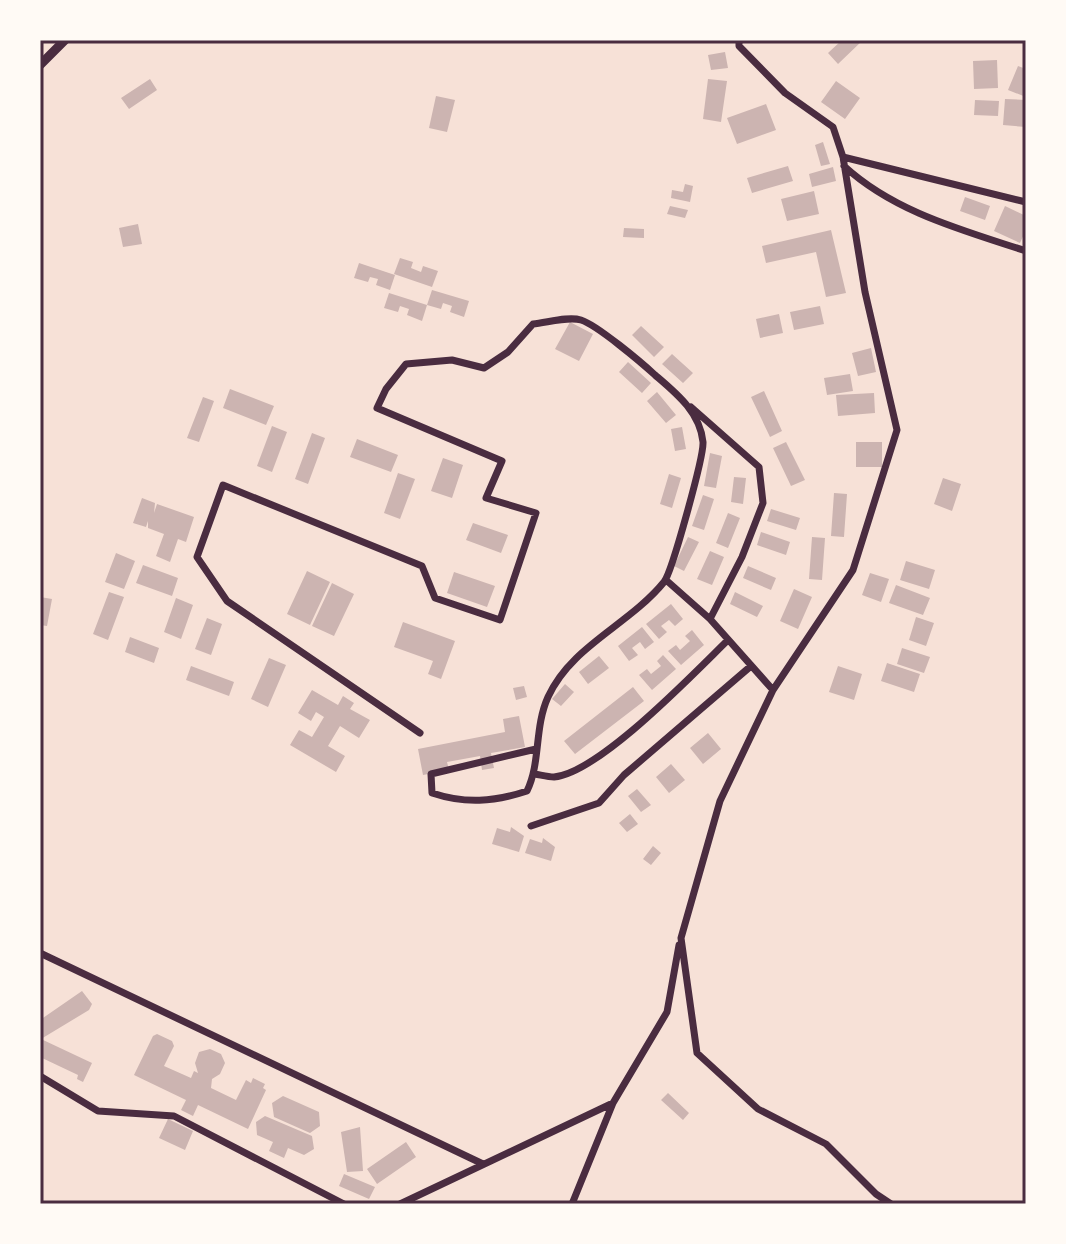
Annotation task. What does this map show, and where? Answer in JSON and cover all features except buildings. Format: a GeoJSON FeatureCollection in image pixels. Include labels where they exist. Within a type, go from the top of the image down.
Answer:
{"type":"FeatureCollection","features":[{"type":"Feature","properties":{"kind":"street"},"geometry":{"type":"LineString","coordinates":[[40,65],[65,40]]}},
{"type":"Feature","properties":{"kind":"street"},"geometry":{"type":"LineString","coordinates":[[572,1204],[613,1103],[667,1012],[681,938],[720,801],[773,690],[853,570],[897,430],[865,292],[843,162],[833,127],[785,93],[739,46],[739,40]]}},
{"type":"Feature","properties":{"kind":"street"},"geometry":{"type":"LineString","coordinates":[[843,162],[1026,202]]}},
{"type":"Feature","properties":{"kind":"street"},"geometry":{"type":"LineString","coordinates":[[843,162],[870,190],[1026,251]]}},
{"type":"Feature","properties":{"kind":"street"},"geometry":{"type":"LineString","coordinates":[[420,733],[227,601],[197,557],[223,485],[422,566],[435,598],[500,620],[536,513],[486,498],[502,461],[377,408],[386,389],[406,364],[452,360],[484,368],[508,352],[533,324],[581,320],[642,363],[759,467],[763,503],[742,557],[710,619]]}},
{"type":"Feature","properties":{"kind":"street"},"geometry":{"type":"LineString","coordinates":[[536,749],[431,774],[432,793],[454,801],[496,801],[527,791],[535,774],[536,749],[548,698],[570,662],[619,626],[666,580],[703,443],[690,405]]}},
{"type":"Feature","properties":{"kind":"street"},"geometry":{"type":"LineString","coordinates":[[666,580],[710,619],[773,690]]}},
{"type":"Feature","properties":{"kind":"street"},"geometry":{"type":"LineString","coordinates":[[535,774],[555,777],[598,757],[674,692],[728,640]]}},
{"type":"Feature","properties":{"kind":"street"},"geometry":{"type":"LineString","coordinates":[[531,826],[599,803],[624,775],[751,666]]}},
{"type":"Feature","properties":{"kind":"street"},"geometry":{"type":"LineString","coordinates":[[681,938],[697,1053],[758,1109],[826,1144],[876,1194],[891,1204]]}},
{"type":"Feature","properties":{"kind":"street"},"geometry":{"type":"LineString","coordinates":[[40,953],[483,1164]]}},
{"type":"Feature","properties":{"kind":"street"},"geometry":{"type":"LineString","coordinates":[[40,1076],[98,1111],[174,1116],[344,1204]]}},
{"type":"Feature","properties":{"kind":"street"},"geometry":{"type":"LineString","coordinates":[[400,1204],[613,1103]]}}]}
